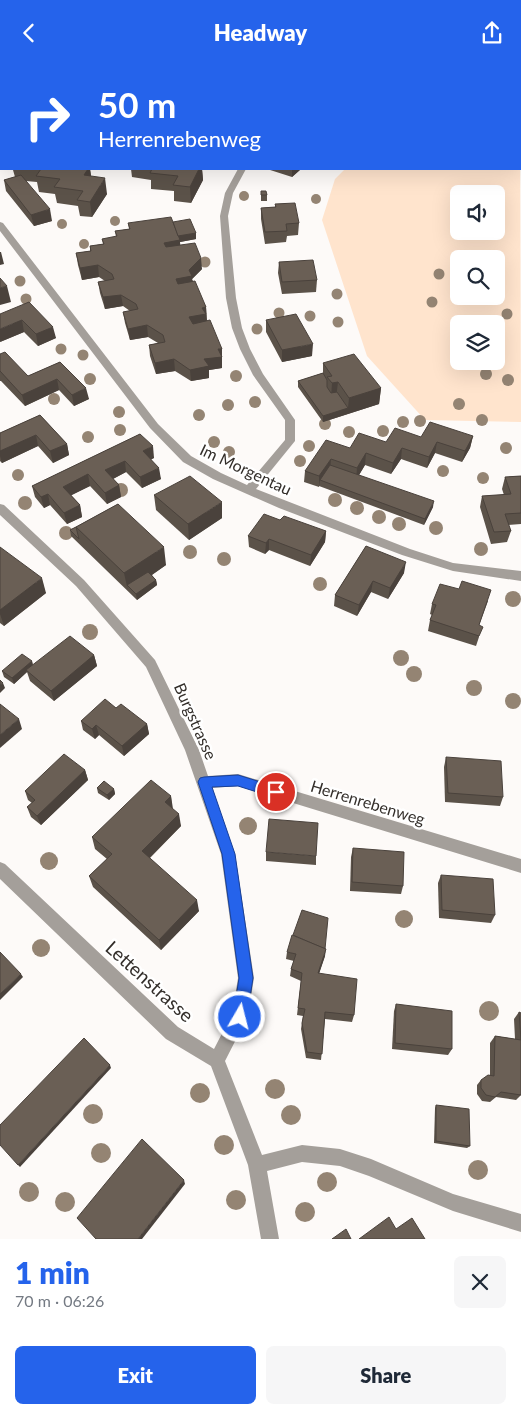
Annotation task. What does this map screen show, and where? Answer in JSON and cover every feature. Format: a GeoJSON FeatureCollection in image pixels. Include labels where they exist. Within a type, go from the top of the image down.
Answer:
{"type":"FeatureCollection","features":[{"type":"Feature","properties":{"kind":"street"},"geometry":{"type":"LineString","coordinates":[[241,170],[229,193],[224,216],[231,299],[237,328],[245,349],[258,375],[290,420],[290,441],[249,490]]}},
{"type":"Feature","properties":{"kind":"street","name":"Im Morgentau"},"geometry":{"type":"LineString","coordinates":[[0,225],[154,427],[187,459],[216,476],[283,505],[406,552],[453,567],[521,576]]}},
{"type":"Feature","properties":{"kind":"street","name":"Burgstrasse"},"geometry":{"type":"LineString","coordinates":[[0,508],[80,583],[151,664],[192,750],[228,854],[246,978],[240,1017],[217,1060]]}},
{"type":"Feature","properties":{"kind":"street","name":"Herrenrebenweg"},"geometry":{"type":"LineString","coordinates":[[204,782],[238,780],[504,863],[521,866]]}},
{"type":"Feature","properties":{"kind":"street","name":"Lettenstrasse"},"geometry":{"type":"LineString","coordinates":[[0,869],[172,1033],[217,1060]]}},
{"type":"Feature","properties":{"kind":"street"},"geometry":{"type":"LineString","coordinates":[[217,1060],[256,1165],[270,1239]]}},
{"type":"Feature","properties":{"kind":"street"},"geometry":{"type":"LineString","coordinates":[[256,1165],[306,1153],[333,1155],[362,1164],[429,1193],[478,1211],[521,1223]]}},
{"type":"Feature","properties":{"kind":"shaded area"},"geometry":{"type":"Polygon","coordinates":[[[344,170],[520,170],[521,422],[425,420],[367,356],[322,220],[335,179],[344,170]]]}},
{"type":"Feature","properties":{"kind":"building"},"geometry":{"type":"Polygon","coordinates":[[[40,170],[87,170],[84,175],[105,178],[90,202],[77,200],[83,191],[54,187],[60,179],[36,176],[40,170]]]}},
{"type":"Feature","properties":{"kind":"building"},"geometry":{"type":"Polygon","coordinates":[[[152,170],[198,170],[190,187],[173,185],[178,176],[150,173],[152,170]]]}},
{"type":"Feature","properties":{"kind":"building"},"geometry":{"type":"Polygon","coordinates":[[[21,175],[50,209],[31,215],[4,180],[21,175]]]}},
{"type":"Feature","properties":{"kind":"building"},"geometry":{"type":"Polygon","coordinates":[[[261,191],[266,191],[267,195],[261,195],[261,191]]]}},
{"type":"Feature","properties":{"kind":"building"},"geometry":{"type":"Polygon","coordinates":[[[295,203],[299,223],[286,224],[287,231],[265,232],[261,208],[276,207],[275,204],[295,203]]]}},
{"type":"Feature","properties":{"kind":"building"},"geometry":{"type":"Polygon","coordinates":[[[171,217],[180,240],[164,243],[166,247],[195,243],[201,258],[189,270],[192,276],[176,279],[178,284],[195,281],[206,307],[202,308],[206,314],[189,317],[193,324],[210,320],[222,349],[218,349],[222,357],[204,359],[209,366],[190,370],[174,359],[155,363],[149,345],[165,342],[163,335],[147,325],[128,329],[123,312],[138,309],[136,304],[121,295],[103,297],[98,282],[114,279],[112,274],[98,265],[80,268],[76,253],[91,251],[90,246],[104,244],[102,239],[117,236],[115,231],[130,229],[128,223],[171,217]]]}},
{"type":"Feature","properties":{"kind":"building"},"geometry":{"type":"Polygon","coordinates":[[[190,219],[196,233],[178,236],[173,222],[190,219]]]}},
{"type":"Feature","properties":{"kind":"building"},"geometry":{"type":"Polygon","coordinates":[[[313,260],[317,280],[282,282],[279,262],[313,260]]]}},
{"type":"Feature","properties":{"kind":"building"},"geometry":{"type":"Polygon","coordinates":[[[0,278],[7,286],[0,288],[0,278]]]}},
{"type":"Feature","properties":{"kind":"building"},"geometry":{"type":"Polygon","coordinates":[[[29,302],[53,327],[36,334],[22,320],[0,329],[0,314],[29,302]]]}},
{"type":"Feature","properties":{"kind":"building"},"geometry":{"type":"Polygon","coordinates":[[[296,314],[313,344],[282,350],[266,320],[296,314]]]}},
{"type":"Feature","properties":{"kind":"building"},"geometry":{"type":"Polygon","coordinates":[[[5,352],[28,376],[60,362],[86,388],[72,395],[57,379],[22,395],[0,371],[0,354],[5,352]]]}},
{"type":"Feature","properties":{"kind":"building"},"geometry":{"type":"Polygon","coordinates":[[[354,354],[381,388],[349,398],[338,382],[332,383],[327,377],[332,376],[323,363],[354,354]]]}},
{"type":"Feature","properties":{"kind":"building"},"geometry":{"type":"Polygon","coordinates":[[[323,373],[331,393],[337,392],[348,408],[323,416],[298,381],[323,373]]]}},
{"type":"Feature","properties":{"kind":"building"},"geometry":{"type":"Polygon","coordinates":[[[40,415],[67,444],[50,451],[36,435],[0,451],[0,433],[40,415]]]}},
{"type":"Feature","properties":{"kind":"building"},"geometry":{"type":"Polygon","coordinates":[[[430,422],[473,436],[465,451],[437,442],[429,457],[402,448],[393,463],[366,453],[357,468],[331,459],[319,476],[305,471],[326,440],[350,448],[359,433],[386,442],[395,428],[421,437],[430,422]]]}},
{"type":"Feature","properties":{"kind":"building"},"geometry":{"type":"Polygon","coordinates":[[[140,434],[153,446],[143,451],[159,468],[140,477],[125,461],[105,470],[119,485],[105,493],[88,474],[63,487],[80,505],[64,513],[48,494],[41,497],[32,486],[140,434]]]}},
{"type":"Feature","properties":{"kind":"building"},"geometry":{"type":"Polygon","coordinates":[[[330,465],[434,501],[425,519],[320,480],[330,465]]]}},
{"type":"Feature","properties":{"kind":"building"},"geometry":{"type":"Polygon","coordinates":[[[190,476],[222,502],[188,524],[154,495],[190,476]]]}},
{"type":"Feature","properties":{"kind":"building"},"geometry":{"type":"Polygon","coordinates":[[[521,476],[521,513],[505,514],[511,531],[494,532],[482,496],[511,494],[505,477],[521,476]]]}},
{"type":"Feature","properties":{"kind":"building"},"geometry":{"type":"Polygon","coordinates":[[[118,504],[164,547],[124,573],[76,527],[118,504]]]}},
{"type":"Feature","properties":{"kind":"building"},"geometry":{"type":"Polygon","coordinates":[[[264,514],[280,520],[284,516],[326,531],[311,555],[269,539],[266,543],[248,536],[264,514]]]}},
{"type":"Feature","properties":{"kind":"building"},"geometry":{"type":"Polygon","coordinates":[[[76,527],[79,539],[70,530],[76,527]]]}},
{"type":"Feature","properties":{"kind":"building"},"geometry":{"type":"Polygon","coordinates":[[[366,546],[406,562],[390,588],[373,581],[359,605],[335,595],[366,546]]]}},
{"type":"Feature","properties":{"kind":"building"},"geometry":{"type":"Polygon","coordinates":[[[0,547],[42,578],[0,610],[0,547]]]}},
{"type":"Feature","properties":{"kind":"building"},"geometry":{"type":"Polygon","coordinates":[[[148,572],[156,580],[136,594],[127,585],[148,572]]]}},
{"type":"Feature","properties":{"kind":"building"},"geometry":{"type":"Polygon","coordinates":[[[462,581],[491,590],[479,625],[483,627],[479,636],[430,620],[436,605],[432,604],[440,584],[459,589],[462,581]]]}},
{"type":"Feature","properties":{"kind":"building"},"geometry":{"type":"Polygon","coordinates":[[[70,636],[94,655],[51,691],[26,670],[70,636]]]}},
{"type":"Feature","properties":{"kind":"building"},"geometry":{"type":"Polygon","coordinates":[[[22,654],[32,661],[12,678],[2,671],[22,654]]]}},
{"type":"Feature","properties":{"kind":"building"},"geometry":{"type":"Polygon","coordinates":[[[105,699],[116,708],[121,704],[147,724],[122,746],[96,725],[92,729],[81,721],[105,699]]]}},
{"type":"Feature","properties":{"kind":"building"},"geometry":{"type":"Polygon","coordinates":[[[0,704],[19,719],[0,735],[0,704]]]}},
{"type":"Feature","properties":{"kind":"building"},"geometry":{"type":"Polygon","coordinates":[[[64,754],[85,770],[37,816],[27,807],[35,800],[25,791],[64,754]]]}},
{"type":"Feature","properties":{"kind":"building"},"geometry":{"type":"Polygon","coordinates":[[[446,757],[501,761],[503,797],[448,793],[446,757]]]}},
{"type":"Feature","properties":{"kind":"building"},"geometry":{"type":"Polygon","coordinates":[[[151,780],[171,796],[165,802],[179,814],[142,851],[197,900],[159,940],[89,876],[112,854],[92,837],[151,780]]]}},
{"type":"Feature","properties":{"kind":"building"},"geometry":{"type":"Polygon","coordinates":[[[104,781],[114,789],[107,795],[97,788],[104,781]]]}},
{"type":"Feature","properties":{"kind":"building"},"geometry":{"type":"Polygon","coordinates":[[[269,819],[318,823],[316,856],[266,852],[269,819]]]}},
{"type":"Feature","properties":{"kind":"building"},"geometry":{"type":"Polygon","coordinates":[[[353,848],[404,852],[403,886],[352,882],[353,848]]]}},
{"type":"Feature","properties":{"kind":"building"},"geometry":{"type":"Polygon","coordinates":[[[441,875],[493,879],[495,915],[442,910],[441,875]]]}},
{"type":"Feature","properties":{"kind":"building"},"geometry":{"type":"Polygon","coordinates":[[[302,910],[328,918],[325,949],[293,935],[302,910]]]}},
{"type":"Feature","properties":{"kind":"building"},"geometry":{"type":"Polygon","coordinates":[[[292,935],[326,949],[318,973],[357,979],[354,1015],[325,1012],[322,1054],[307,1052],[302,1023],[305,1009],[298,1008],[302,973],[291,969],[296,954],[287,952],[292,935]]]}},
{"type":"Feature","properties":{"kind":"building"},"geometry":{"type":"Polygon","coordinates":[[[0,952],[21,974],[0,994],[0,952]]]}},
{"type":"Feature","properties":{"kind":"building"},"geometry":{"type":"Polygon","coordinates":[[[396,1004],[452,1011],[452,1049],[395,1043],[396,1004]]]}},
{"type":"Feature","properties":{"kind":"building"},"geometry":{"type":"Polygon","coordinates":[[[519,1012],[521,1013],[521,1040],[519,1012]]]}},
{"type":"Feature","properties":{"kind":"building"},"geometry":{"type":"Polygon","coordinates":[[[495,1036],[521,1040],[521,1095],[501,1092],[495,1097],[486,1095],[481,1088],[481,1080],[488,1075],[494,1076],[495,1036]]]}},
{"type":"Feature","properties":{"kind":"building"},"geometry":{"type":"Polygon","coordinates":[[[84,1038],[110,1065],[18,1165],[0,1145],[0,1125],[84,1038]]]}},
{"type":"Feature","properties":{"kind":"building"},"geometry":{"type":"Polygon","coordinates":[[[436,1105],[469,1109],[470,1146],[436,1141],[436,1105]]]}},
{"type":"Feature","properties":{"kind":"building"},"geometry":{"type":"Polygon","coordinates":[[[142,1139],[184,1180],[138,1239],[96,1239],[77,1218],[142,1139]]]}},
{"type":"Feature","properties":{"kind":"building"},"geometry":{"type":"Polygon","coordinates":[[[389,1217],[396,1229],[412,1218],[425,1239],[359,1239],[389,1217]]]}},
{"type":"Feature","properties":{"kind":"building"},"geometry":{"type":"Polygon","coordinates":[[[346,1229],[351,1239],[332,1239],[346,1229]]]}},
{"type":"Feature","properties":{"kind":"route"},"geometry":{"type":"LineString","coordinates":[[240,1017],[246,978],[228,854],[204,782],[238,780],[276,792]]}}]}
